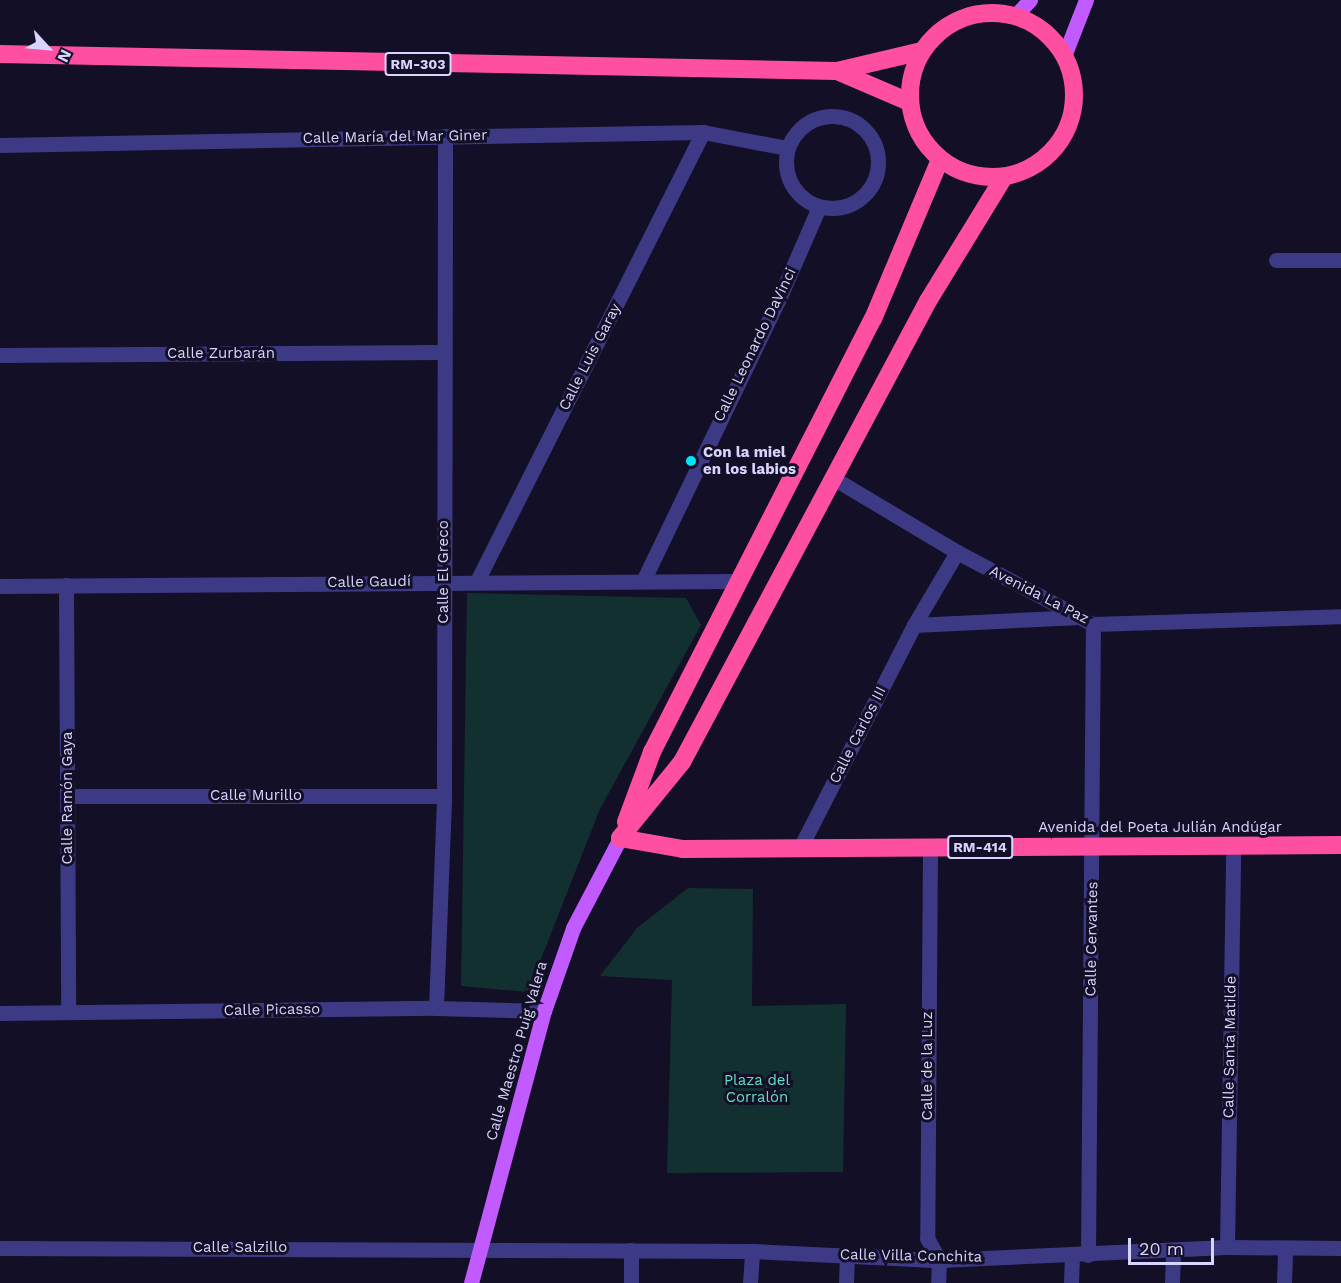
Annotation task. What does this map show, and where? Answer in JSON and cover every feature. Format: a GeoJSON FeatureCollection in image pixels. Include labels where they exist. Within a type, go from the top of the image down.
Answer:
{"type":"FeatureCollection","features":[{"type":"Feature","properties":{"kind":"highway"},"geometry":{"type":"LineString","coordinates":[[994,12],[1015,16],[1052,38],[1064,56],[1073,81],[1074,107],[1066,132],[1050,153],[1036,164],[1004,177],[982,178],[960,172],[940,160],[924,144],[909,102],[911,75],[922,51],[953,22],[994,12]]}},
{"type":"Feature","properties":{"kind":"highway","name":"RM-303"},"geometry":{"type":"LineString","coordinates":[[0,54],[837,71],[922,51]]}},
{"type":"Feature","properties":{"kind":"highway","name":"RM-303"},"geometry":{"type":"LineString","coordinates":[[837,71],[909,102]]}},
{"type":"Feature","properties":{"kind":"highway"},"geometry":{"type":"LineString","coordinates":[[620,838],[652,753],[737,580],[873,319],[940,160]]}},
{"type":"Feature","properties":{"kind":"highway"},"geometry":{"type":"LineString","coordinates":[[620,838],[682,762],[928,301],[1004,177]]}},
{"type":"Feature","properties":{"kind":"highway","name":"Avenida del Poeta Julián Andúgar"},"geometry":{"type":"LineString","coordinates":[[620,838],[683,849],[801,846],[1341,845]]}},
{"type":"Feature","properties":{"kind":"main road"},"geometry":{"type":"LineString","coordinates":[[1015,16],[1030,0]]}},
{"type":"Feature","properties":{"kind":"main road"},"geometry":{"type":"LineString","coordinates":[[1064,56],[1086,0]]}},
{"type":"Feature","properties":{"kind":"main road","name":"Calle Maestro Puig Valera"},"geometry":{"type":"LineString","coordinates":[[471,1283],[544,1011],[573,928],[620,838]]}},
{"type":"Feature","properties":{"kind":"street"},"geometry":{"type":"LineString","coordinates":[[836,116],[863,128],[873,141],[878,155],[872,186],[849,206],[819,207],[794,190],[788,178],[787,148],[806,123],[836,116]]}},
{"type":"Feature","properties":{"kind":"street","name":"Calle María del Mar Giner"},"geometry":{"type":"LineString","coordinates":[[0,145],[703,132],[787,148]]}},
{"type":"Feature","properties":{"kind":"street","name":"Calle Luis Garay"},"geometry":{"type":"LineString","coordinates":[[477,581],[703,132]]}},
{"type":"Feature","properties":{"kind":"street","name":"Calle El Greco"},"geometry":{"type":"LineString","coordinates":[[436,1008],[444,796],[445,136]]}},
{"type":"Feature","properties":{"kind":"street","name":"Calle Leonardo DaVinci"},"geometry":{"type":"LineString","coordinates":[[644,579],[778,301],[819,207]]}},
{"type":"Feature","properties":{"kind":"street"},"geometry":{"type":"LineString","coordinates":[[1276,260],[1341,260]]}},
{"type":"Feature","properties":{"kind":"street","name":"Calle Zurbarán"},"geometry":{"type":"LineString","coordinates":[[0,356],[443,352]]}},
{"type":"Feature","properties":{"kind":"street","name":"Avenida La Paz"},"geometry":{"type":"LineString","coordinates":[[833,478],[957,552],[1075,617],[1093,624],[1341,616]]}},
{"type":"Feature","properties":{"kind":"street","name":"Calle Carlos III"},"geometry":{"type":"LineString","coordinates":[[801,846],[915,625],[957,552]]}},
{"type":"Feature","properties":{"kind":"street","name":"Calle Gaudí"},"geometry":{"type":"LineString","coordinates":[[0,586],[737,580]]}},
{"type":"Feature","properties":{"kind":"street","name":"Calle Ramón Gaya"},"geometry":{"type":"LineString","coordinates":[[66,585],[68,1012]]}},
{"type":"Feature","properties":{"kind":"street"},"geometry":{"type":"LineString","coordinates":[[915,625],[1075,617]]}},
{"type":"Feature","properties":{"kind":"street","name":"Calle Cervantes"},"geometry":{"type":"LineString","coordinates":[[1071,1283],[1080,1255],[1094,847],[1093,624]]}},
{"type":"Feature","properties":{"kind":"street","name":"Calle Murillo"},"geometry":{"type":"LineString","coordinates":[[68,796],[444,796]]}},
{"type":"Feature","properties":{"kind":"street","name":"Calle de la Luz"},"geometry":{"type":"LineString","coordinates":[[930,847],[927,1238],[939,1260],[938,1283]]}},
{"type":"Feature","properties":{"kind":"street","name":"Calle Santa Matilde"},"geometry":{"type":"LineString","coordinates":[[1227,1247],[1233,847]]}},
{"type":"Feature","properties":{"kind":"street","name":"Calle Picasso"},"geometry":{"type":"LineString","coordinates":[[0,1013],[436,1008],[544,1011]]}},
{"type":"Feature","properties":{"kind":"street","name":"Calle Villa Conchita"},"geometry":{"type":"LineString","coordinates":[[481,1248],[752,1251],[939,1260],[1173,1252],[1227,1247],[1341,1248]]}},
{"type":"Feature","properties":{"kind":"street","name":"Calle Salzillo"},"geometry":{"type":"LineString","coordinates":[[0,1248],[481,1248]]}},
{"type":"Feature","properties":{"kind":"street"},"geometry":{"type":"LineString","coordinates":[[1284,1283],[1285,1248]]}},
{"type":"Feature","properties":{"kind":"street"},"geometry":{"type":"LineString","coordinates":[[631,1250],[631,1283]]}},
{"type":"Feature","properties":{"kind":"street"},"geometry":{"type":"LineString","coordinates":[[750,1283],[752,1251]]}},
{"type":"Feature","properties":{"kind":"street"},"geometry":{"type":"LineString","coordinates":[[1172,1283],[1173,1252]]}},
{"type":"Feature","properties":{"kind":"street"},"geometry":{"type":"LineString","coordinates":[[846,1283],[847,1255]]}},
{"type":"Feature","properties":{"kind":"green space"},"geometry":{"type":"Polygon","coordinates":[[[467,593],[686,598],[701,625],[600,809],[528,992],[461,986],[467,593]]]}},
{"type":"Feature","properties":{"kind":"green space","name":"Plaza del Corralón"},"geometry":{"type":"Polygon","coordinates":[[[688,888],[753,889],[752,1006],[846,1004],[843,1172],[667,1173],[672,980],[600,976],[637,928],[688,888]]]}},
{"type":"Feature","properties":{"kind":"place","name":"Con la miel en los labios"},"geometry":{"type":"Point","coordinates":[691,461]}}]}
